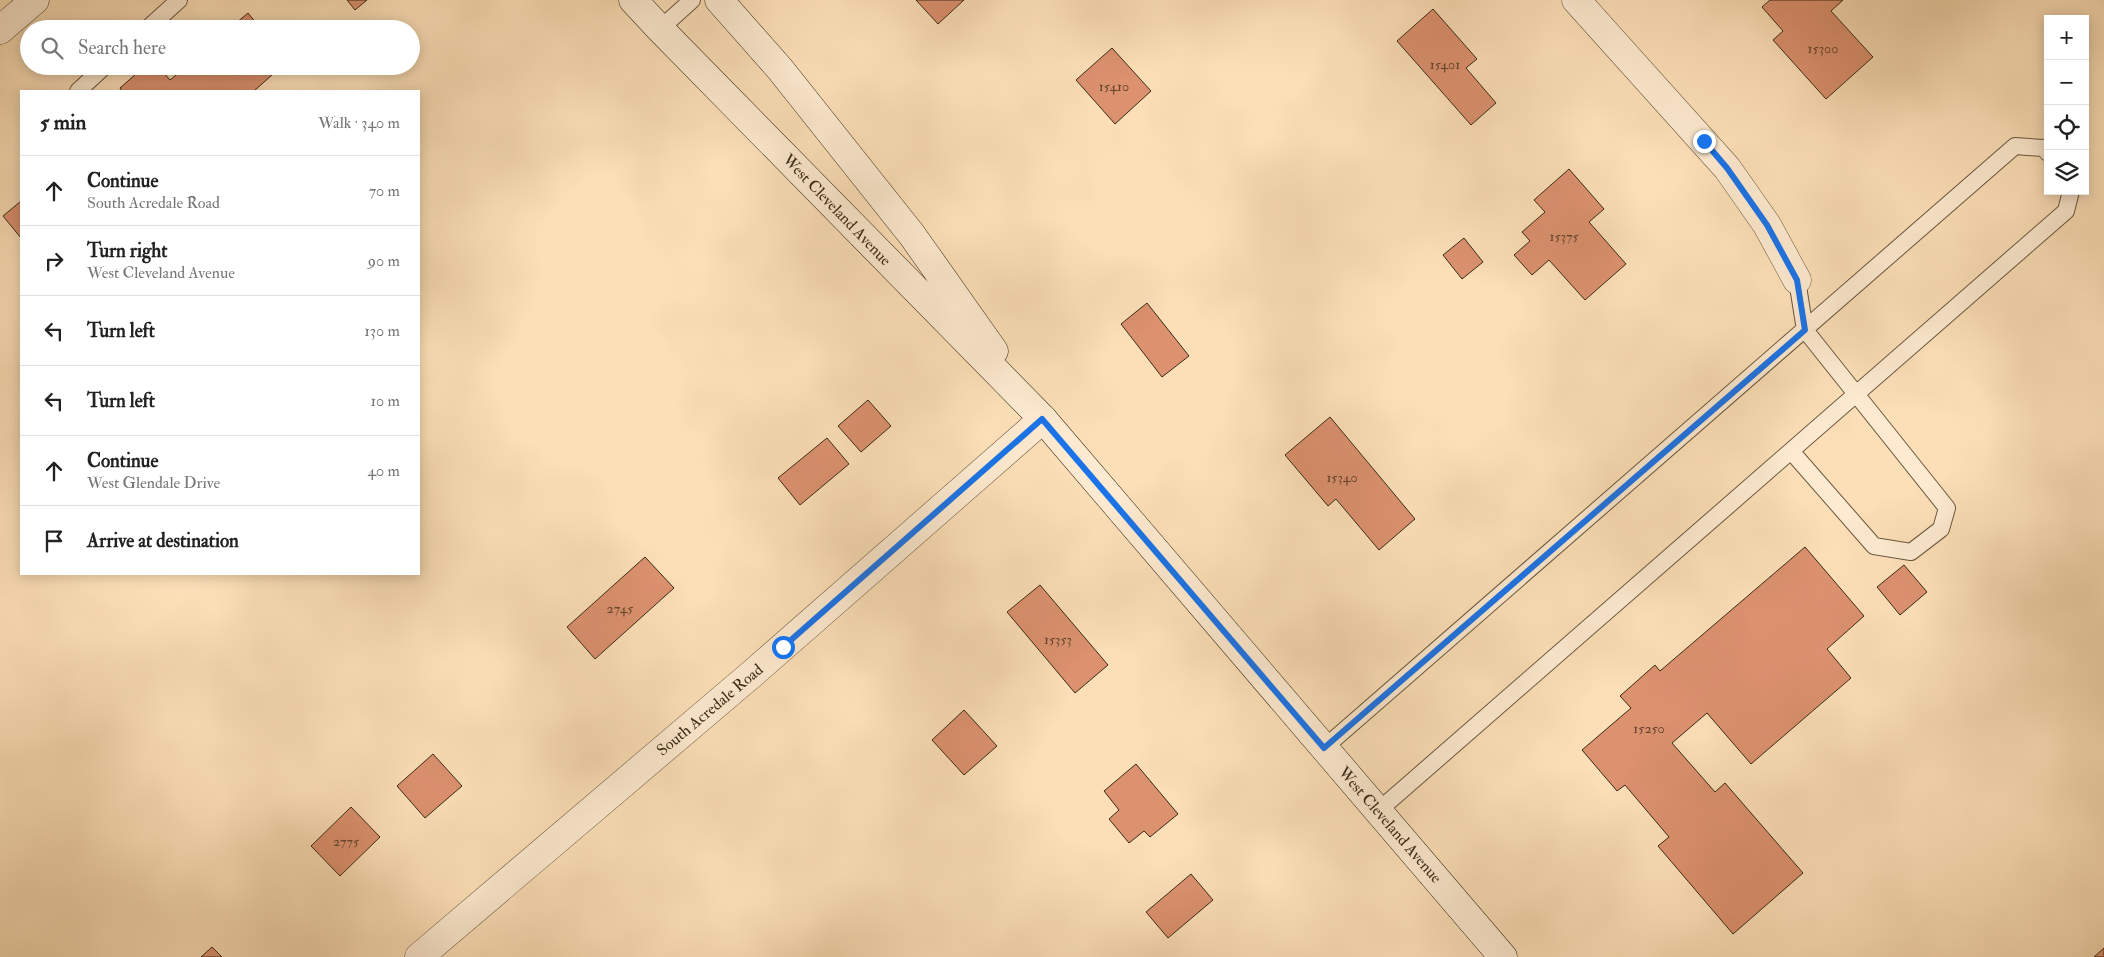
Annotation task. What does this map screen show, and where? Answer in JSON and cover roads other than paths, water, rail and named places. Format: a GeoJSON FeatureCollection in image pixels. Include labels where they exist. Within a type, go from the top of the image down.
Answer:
{"type":"FeatureCollection","features":[{"type":"Feature","properties":{"kind":"main road"},"geometry":{"type":"LineString","coordinates":[[0,30],[35,0]]}},
{"type":"Feature","properties":{"kind":"main road","name":"West Cleveland Avenue"},"geometry":{"type":"LineString","coordinates":[[634,0],[660,29],[1042,419],[1503,957]]}},
{"type":"Feature","properties":{"kind":"main road","name":"West Cleveland Avenue"},"geometry":{"type":"LineString","coordinates":[[719,0],[780,69],[912,235],[1042,419]]}},
{"type":"Feature","properties":{"kind":"main road"},"geometry":{"type":"LineString","coordinates":[[1576,0],[1727,168],[1767,225],[1797,280]]}},
{"type":"Feature","properties":{"kind":"main road","name":"South Acredale Road"},"geometry":{"type":"LineString","coordinates":[[419,957],[753,673],[1042,419]]}},
{"type":"Feature","properties":{"kind":"lane"},"geometry":{"type":"LineString","coordinates":[[157,20],[179,0]]}},
{"type":"Feature","properties":{"kind":"lane"},"geometry":{"type":"LineString","coordinates":[[660,29],[692,0]]}},
{"type":"Feature","properties":{"kind":"lane"},"geometry":{"type":"LineString","coordinates":[[79,90],[96,75]]}},
{"type":"Feature","properties":{"kind":"lane"},"geometry":{"type":"LineString","coordinates":[[1324,748],[2015,146],[2043,148],[2045,150]]}},
{"type":"Feature","properties":{"kind":"lane"},"geometry":{"type":"LineString","coordinates":[[1378,811],[2066,211],[2070,195]]}},
{"type":"Feature","properties":{"kind":"lane"},"geometry":{"type":"LineString","coordinates":[[1791,451],[1874,546],[1911,552],[1941,529],[1947,508],[1805,330],[1797,280]]}}]}
